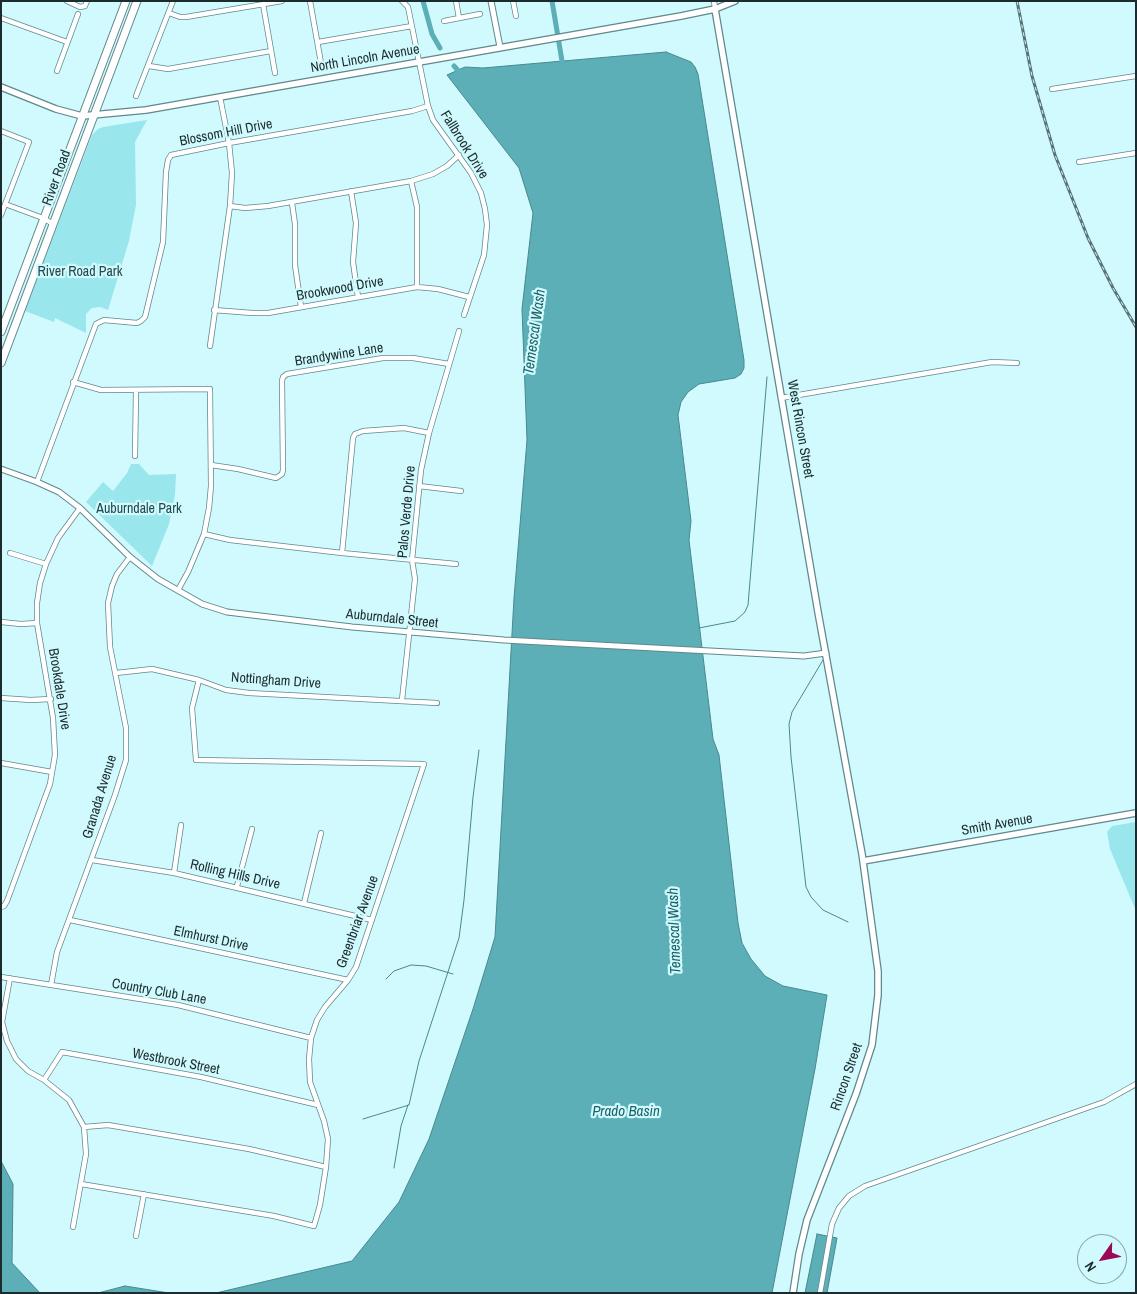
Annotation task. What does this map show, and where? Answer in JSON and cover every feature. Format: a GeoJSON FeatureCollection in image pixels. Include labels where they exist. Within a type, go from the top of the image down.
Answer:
{"type":"FeatureCollection","features":[{"type":"Feature","properties":{"kind":"main road","name":"River Road"},"geometry":{"type":"LineString","coordinates":[[1,332],[126,1]]}},
{"type":"Feature","properties":{"kind":"main road","name":"River Road"},"geometry":{"type":"LineString","coordinates":[[1,363],[137,1]]}},
{"type":"Feature","properties":{"kind":"main road","name":"North Lincoln Avenue"},"geometry":{"type":"LineString","coordinates":[[1,87],[56,109],[82,116],[146,110],[715,9],[735,1]]}},
{"type":"Feature","properties":{"kind":"main road","name":"West Rincon Street"},"geometry":{"type":"LineString","coordinates":[[715,9],[863,861]]}},
{"type":"Feature","properties":{"kind":"main road","name":"Smith Avenue"},"geometry":{"type":"LineString","coordinates":[[863,861],[1136,813]]}},
{"type":"Feature","properties":{"kind":"main road","name":"Rincon Street"},"geometry":{"type":"LineString","coordinates":[[793,1293],[799,1254],[808,1220],[865,1069],[876,1023],[878,995],[877,961],[863,861]]}},
{"type":"Feature","properties":{"kind":"street"},"geometry":{"type":"LineString","coordinates":[[67,1],[80,7],[86,4]]}},
{"type":"Feature","properties":{"kind":"street"},"geometry":{"type":"LineString","coordinates":[[136,96],[173,1]]}},
{"type":"Feature","properties":{"kind":"street"},"geometry":{"type":"LineString","coordinates":[[169,13],[180,18],[282,1]]}},
{"type":"Feature","properties":{"kind":"street"},"geometry":{"type":"LineString","coordinates":[[310,1],[321,63]]}},
{"type":"Feature","properties":{"kind":"street","name":"Fallbrook Drive"},"geometry":{"type":"LineString","coordinates":[[402,1],[408,7],[428,106],[440,131],[471,173],[481,193],[487,225],[486,240],[481,265],[469,297]]}},
{"type":"Feature","properties":{"kind":"street"},"geometry":{"type":"LineString","coordinates":[[456,1],[459,18]]}},
{"type":"Feature","properties":{"kind":"street"},"geometry":{"type":"LineString","coordinates":[[491,1],[500,47]]}},
{"type":"Feature","properties":{"kind":"street"},"geometry":{"type":"LineString","coordinates":[[513,1],[516,16]]}},
{"type":"Feature","properties":{"kind":"street","name":"West Rincon Street"},"geometry":{"type":"LineString","coordinates":[[714,1],[715,9]]}},
{"type":"Feature","properties":{"kind":"street"},"geometry":{"type":"LineString","coordinates":[[263,4],[275,73]]}},
{"type":"Feature","properties":{"kind":"street"},"geometry":{"type":"LineString","coordinates":[[57,71],[78,14]]}},
{"type":"Feature","properties":{"kind":"street"},"geometry":{"type":"LineString","coordinates":[[444,21],[480,14]]}},
{"type":"Feature","properties":{"kind":"street"},"geometry":{"type":"LineString","coordinates":[[1,18],[67,42]]}},
{"type":"Feature","properties":{"kind":"street"},"geometry":{"type":"LineString","coordinates":[[318,42],[412,26]]}},
{"type":"Feature","properties":{"kind":"street"},"geometry":{"type":"LineString","coordinates":[[149,66],[168,69],[271,51]]}},
{"type":"Feature","properties":{"kind":"street"},"geometry":{"type":"LineString","coordinates":[[1052,90],[1136,76]]}},
{"type":"Feature","properties":{"kind":"street"},"geometry":{"type":"LineString","coordinates":[[210,346],[230,206],[232,173],[229,143],[220,97]]}},
{"type":"Feature","properties":{"kind":"street","name":"Blossom Hill Drive"},"geometry":{"type":"LineString","coordinates":[[37,482],[96,324],[104,320],[137,323],[145,317],[163,242],[166,172],[169,157],[178,153],[428,106]]}},
{"type":"Feature","properties":{"kind":"street"},"geometry":{"type":"LineString","coordinates":[[1,131],[29,142],[1,215]]}},
{"type":"Feature","properties":{"kind":"street"},"geometry":{"type":"LineString","coordinates":[[1079,162],[1136,152]]}},
{"type":"Feature","properties":{"kind":"street"},"geometry":{"type":"LineString","coordinates":[[230,206],[245,208],[292,202],[411,181],[433,174],[447,166],[459,155]]}},
{"type":"Feature","properties":{"kind":"street"},"geometry":{"type":"LineString","coordinates":[[411,181],[417,207],[417,287]]}},
{"type":"Feature","properties":{"kind":"street"},"geometry":{"type":"LineString","coordinates":[[351,192],[356,223],[353,262],[358,298]]}},
{"type":"Feature","properties":{"kind":"street"},"geometry":{"type":"LineString","coordinates":[[292,202],[295,224],[295,265],[301,307]]}},
{"type":"Feature","properties":{"kind":"street"},"geometry":{"type":"LineString","coordinates":[[5,204],[43,218],[53,224]]}},
{"type":"Feature","properties":{"kind":"street","name":"Brookwood Drive"},"geometry":{"type":"LineString","coordinates":[[214,310],[268,313],[417,287],[438,289],[469,297]]}},
{"type":"Feature","properties":{"kind":"street"},"geometry":{"type":"LineString","coordinates":[[464,315],[469,297]]}},
{"type":"Feature","properties":{"kind":"street","name":"Palos Verde Drive"},"geometry":{"type":"LineString","coordinates":[[402,700],[415,579],[412,560],[419,486],[429,433],[459,331]]}},
{"type":"Feature","properties":{"kind":"street","name":"Brandywine Lane"},"geometry":{"type":"LineString","coordinates":[[211,465],[246,470],[276,478],[282,474],[282,381],[283,377],[287,374],[383,358],[413,358],[449,364]]}},
{"type":"Feature","properties":{"kind":"street"},"geometry":{"type":"LineString","coordinates":[[782,398],[992,362],[1017,363]]}},
{"type":"Feature","properties":{"kind":"street"},"geometry":{"type":"LineString","coordinates":[[73,382],[101,390],[210,389],[211,465],[209,508],[204,534],[178,590]]}},
{"type":"Feature","properties":{"kind":"street"},"geometry":{"type":"LineString","coordinates":[[135,456],[136,391]]}},
{"type":"Feature","properties":{"kind":"street"},"geometry":{"type":"LineString","coordinates":[[342,553],[353,438],[355,434],[363,431],[404,428],[429,433]]}},
{"type":"Feature","properties":{"kind":"street","name":"Auburndale Street"},"geometry":{"type":"LineString","coordinates":[[1,469],[59,492],[80,508],[130,557],[158,579],[210,607],[236,614],[504,640],[804,656],[826,653]]}},
{"type":"Feature","properties":{"kind":"street"},"geometry":{"type":"LineString","coordinates":[[419,486],[461,491]]}},
{"type":"Feature","properties":{"kind":"street","name":"Brookdale Drive"},"geometry":{"type":"LineString","coordinates":[[3,906],[50,784],[52,772],[55,736],[37,623],[37,603],[46,564],[58,538],[80,508]]}},
{"type":"Feature","properties":{"kind":"street"},"geometry":{"type":"LineString","coordinates":[[204,534],[230,540],[456,564]]}},
{"type":"Feature","properties":{"kind":"street"},"geometry":{"type":"LineString","coordinates":[[10,553],[46,564]]}},
{"type":"Feature","properties":{"kind":"street","name":"Granada Avenue"},"geometry":{"type":"LineString","coordinates":[[51,985],[57,952],[92,860],[126,760],[126,728],[110,647],[108,603],[117,574],[130,557]]}},
{"type":"Feature","properties":{"kind":"street"},"geometry":{"type":"LineString","coordinates":[[1,622],[37,623]]}},
{"type":"Feature","properties":{"kind":"street","name":"Nottingham Drive"},"geometry":{"type":"LineString","coordinates":[[116,673],[152,669],[199,680],[226,690],[249,693],[437,703]]}},
{"type":"Feature","properties":{"kind":"street","name":"Greenbriar Avenue"},"geometry":{"type":"LineString","coordinates":[[144,1194],[274,1216],[314,1226],[320,1205],[328,1139],[324,1120],[310,1082],[309,1048],[311,1038],[320,1014],[356,968],[424,764],[196,760],[192,708],[199,680]]}},
{"type":"Feature","properties":{"kind":"street"},"geometry":{"type":"LineString","coordinates":[[1,698],[23,700],[50,699]]}},
{"type":"Feature","properties":{"kind":"street"},"geometry":{"type":"LineString","coordinates":[[1,764],[52,772]]}},
{"type":"Feature","properties":{"kind":"street"},"geometry":{"type":"LineString","coordinates":[[174,873],[181,825]]}},
{"type":"Feature","properties":{"kind":"street"},"geometry":{"type":"LineString","coordinates":[[237,886],[252,828]]}},
{"type":"Feature","properties":{"kind":"street"},"geometry":{"type":"LineString","coordinates":[[304,903],[321,833]]}},
{"type":"Feature","properties":{"kind":"street","name":"Rolling Hills Drive"},"geometry":{"type":"LineString","coordinates":[[92,860],[174,873],[237,886],[372,920]]}},
{"type":"Feature","properties":{"kind":"street","name":"Elmhurst Drive"},"geometry":{"type":"LineString","coordinates":[[70,920],[348,980]]}},
{"type":"Feature","properties":{"kind":"street","name":"Country Club Lane"},"geometry":{"type":"LineString","coordinates":[[1,977],[178,1005],[311,1038]]}},
{"type":"Feature","properties":{"kind":"street"},"geometry":{"type":"LineString","coordinates":[[10,978],[2,1022],[7,1041],[16,1059],[28,1071],[44,1080],[69,1100],[84,1127],[86,1154],[73,1227]]}},
{"type":"Feature","properties":{"kind":"street","name":"Westbrook Street"},"geometry":{"type":"LineString","coordinates":[[44,1080],[62,1052],[201,1077],[318,1105]]}},
{"type":"Feature","properties":{"kind":"street"},"geometry":{"type":"LineString","coordinates":[[820,1293],[832,1224],[839,1208],[849,1196],[865,1186],[1104,1102],[1136,1084]]}},
{"type":"Feature","properties":{"kind":"street"},"geometry":{"type":"LineString","coordinates":[[84,1127],[108,1125],[249,1149],[326,1167]]}},
{"type":"Feature","properties":{"kind":"street"},"geometry":{"type":"LineString","coordinates":[[81,1184],[144,1194],[136,1236]]}},
{"type":"Feature","properties":{"kind":"green space","name":"River Road Park"},"geometry":{"type":"Polygon","coordinates":[[[147,120],[135,142],[136,205],[129,241],[108,310],[100,307],[92,308],[86,314],[86,333],[55,318],[54,322],[25,311],[92,135],[103,127],[147,120]]]}},
{"type":"Feature","properties":{"kind":"green space","name":"Auburndale Park"},"geometry":{"type":"Polygon","coordinates":[[[131,464],[139,464],[149,475],[176,474],[175,495],[169,524],[152,566],[86,502],[103,482],[113,491],[127,473],[131,464]]]}},
{"type":"Feature","properties":{"kind":"green space"},"geometry":{"type":"Polygon","coordinates":[[[1136,822],[1136,911],[1110,849],[1107,832],[1112,826],[1136,822]]]}},
{"type":"Feature","properties":{"kind":"water","name":"Prado Basin"},"geometry":{"type":"Polygon","coordinates":[[[666,52],[691,62],[698,74],[744,360],[744,368],[741,374],[735,378],[699,384],[688,392],[681,402],[678,415],[691,521],[689,540],[713,739],[719,755],[738,923],[742,943],[751,959],[765,976],[783,986],[827,995],[815,1069],[772,1293],[216,1293],[352,1261],[399,1202],[429,1139],[495,937],[514,598],[527,440],[522,309],[533,213],[519,168],[447,75],[465,67],[483,68],[666,52]]]}},
{"type":"Feature","properties":{"kind":"water"},"geometry":{"type":"Polygon","coordinates":[[[1,1161],[13,1184],[12,1263],[40,1293],[1,1293],[1,1161]]]}},
{"type":"Feature","properties":{"kind":"water"},"geometry":{"type":"Polygon","coordinates":[[[817,1234],[837,1238],[827,1293],[805,1293],[817,1234]]]}},
{"type":"Feature","properties":{"kind":"water"},"geometry":{"type":"Polygon","coordinates":[[[125,1286],[169,1293],[98,1293],[125,1286]]]}},
{"type":"Feature","properties":{"kind":"waterway"},"geometry":{"type":"LineString","coordinates":[[423,1],[432,34],[440,48]]}},
{"type":"Feature","properties":{"kind":"waterway","name":"Temescal Wash"},"geometry":{"type":"LineString","coordinates":[[552,1],[563,67]]}},
{"type":"Feature","properties":{"kind":"waterway"},"geometry":{"type":"LineString","coordinates":[[454,66],[462,75]]}},
{"type":"Feature","properties":{"kind":"waterway"},"geometry":{"type":"LineString","coordinates":[[699,628],[735,621],[745,612],[748,605],[767,377]]}},
{"type":"Feature","properties":{"kind":"waterway"},"geometry":{"type":"LineString","coordinates":[[823,660],[792,712],[789,724],[791,757],[806,887],[811,897],[823,910],[848,922]]}},
{"type":"Feature","properties":{"kind":"waterway"},"geometry":{"type":"LineString","coordinates":[[363,1119],[409,1105],[419,1061],[459,938],[479,750]]}},
{"type":"Feature","properties":{"kind":"waterway"},"geometry":{"type":"LineString","coordinates":[[386,979],[394,971],[411,965],[426,966],[453,974]]}},
{"type":"Feature","properties":{"kind":"waterway"},"geometry":{"type":"LineString","coordinates":[[394,1168],[401,1126],[408,1105]]}},
{"type":"Feature","properties":{"kind":"railway"},"geometry":{"type":"LineString","coordinates":[[1017,1],[1032,76],[1055,155],[1088,238],[1113,288],[1136,327]]}}]}
